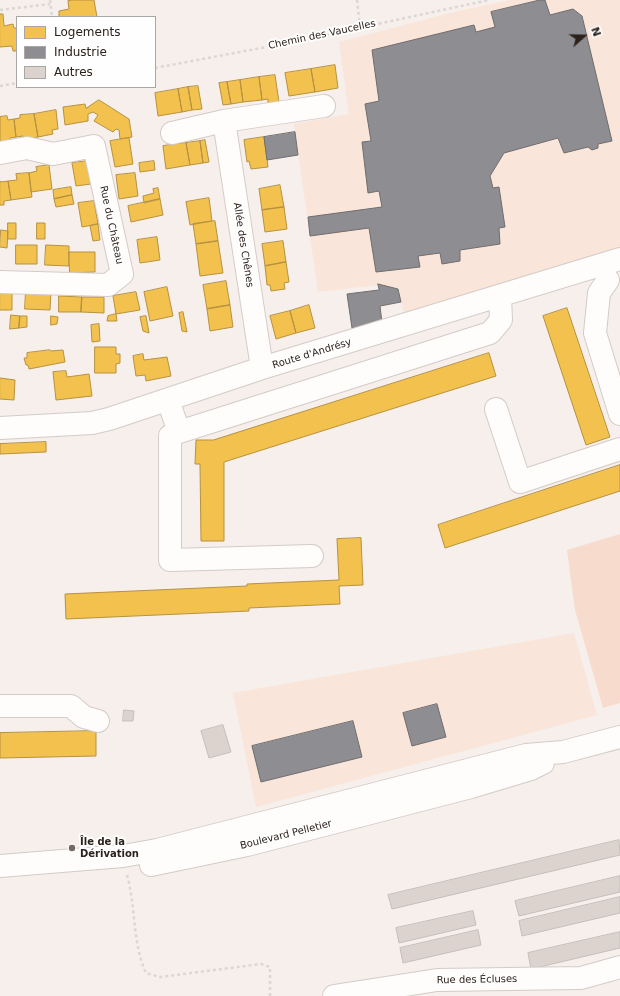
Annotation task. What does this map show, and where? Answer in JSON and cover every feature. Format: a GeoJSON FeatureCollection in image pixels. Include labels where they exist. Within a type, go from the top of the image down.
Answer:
{"type":"FeatureCollection","features":[{"type":"Feature","properties":{"kind":"street"},"geometry":{"type":"LineString","coordinates":[[172,133],[224,121],[324,106]]}},
{"type":"Feature","properties":{"kind":"street","name":"Allée des Chênes"},"geometry":{"type":"LineString","coordinates":[[224,121],[262,368]]}},
{"type":"Feature","properties":{"kind":"street","name":"Rue du Château"},"geometry":{"type":"LineString","coordinates":[[0,153],[27,148],[53,154],[94,146],[122,274],[108,285],[0,282]]}},
{"type":"Feature","properties":{"kind":"street"},"geometry":{"type":"LineString","coordinates":[[612,272],[599,292],[595,333],[620,414]]}},
{"type":"Feature","properties":{"kind":"street","name":"Route d'Andrésy"},"geometry":{"type":"LineString","coordinates":[[0,428],[92,423],[168,400],[262,368],[500,297],[612,272]]}},
{"type":"Feature","properties":{"kind":"street"},"geometry":{"type":"LineString","coordinates":[[312,556],[170,560],[170,436],[490,333],[501,320],[500,297]]}},
{"type":"Feature","properties":{"kind":"street"},"geometry":{"type":"LineString","coordinates":[[168,400],[179,432]]}},
{"type":"Feature","properties":{"kind":"street"},"geometry":{"type":"LineString","coordinates":[[496,409],[520,482],[620,449]]}},
{"type":"Feature","properties":{"kind":"street"},"geometry":{"type":"LineString","coordinates":[[0,706],[71,706],[84,717],[98,721]]}},
{"type":"Feature","properties":{"kind":"street","name":"Boulevard Pelletier"},"geometry":{"type":"LineString","coordinates":[[0,866],[123,856],[157,850],[518,757],[563,752],[620,737]]}},
{"type":"Feature","properties":{"kind":"street","name":"Boulevard Pelletier"},"geometry":{"type":"LineString","coordinates":[[0,876],[125,868],[181,860],[247,845],[471,787],[531,769],[563,752]]}},
{"type":"Feature","properties":{"kind":"street","name":"Rue des Écluses"},"geometry":{"type":"LineString","coordinates":[[334,996],[437,980],[581,978],[620,966]]}},
{"type":"Feature","properties":{"kind":"path"},"geometry":{"type":"LineString","coordinates":[[357,0],[360,27]]}},
{"type":"Feature","properties":{"kind":"path","name":"Chemin des Vaucelles"},"geometry":{"type":"LineString","coordinates":[[156,68],[298,41],[489,0]]}},
{"type":"Feature","properties":{"kind":"path"},"geometry":{"type":"LineString","coordinates":[[0,10],[50,2],[52,16]]}},
{"type":"Feature","properties":{"kind":"path"},"geometry":{"type":"LineString","coordinates":[[0,86],[16,83]]}},
{"type":"Feature","properties":{"kind":"path"},"geometry":{"type":"LineString","coordinates":[[125,868],[132,894],[138,949],[146,972],[160,977],[261,964],[270,967],[270,996]]}},
{"type":"Feature","properties":{"kind":"shaded area"},"geometry":{"type":"Polygon","coordinates":[[[510,0],[620,0],[620,249],[404,314],[398,289],[378,285],[318,292],[294,124],[349,114],[339,42],[458,11],[510,0]]]}},
{"type":"Feature","properties":{"kind":"shaded area"},"geometry":{"type":"Polygon","coordinates":[[[620,534],[620,703],[603,708],[575,610],[567,550],[620,534]]]}},
{"type":"Feature","properties":{"kind":"shaded area"},"geometry":{"type":"Polygon","coordinates":[[[574,633],[597,715],[256,807],[233,693],[574,633]]]}},
{"type":"Feature","properties":{"kind":"building: Logements"},"geometry":{"type":"Polygon","coordinates":[[[94,0],[97,16],[59,16],[59,11],[69,9],[68,1],[94,0]]]}},
{"type":"Feature","properties":{"kind":"building: Logements"},"geometry":{"type":"Polygon","coordinates":[[[0,14],[3,14],[4,26],[13,24],[14,28],[16,28],[16,51],[13,51],[12,46],[0,47],[0,14]]]}},
{"type":"Feature","properties":{"kind":"building: Logements"},"geometry":{"type":"Polygon","coordinates":[[[335,65],[338,88],[315,92],[311,69],[335,65]]]}},
{"type":"Feature","properties":{"kind":"building: Logements"},"geometry":{"type":"Polygon","coordinates":[[[311,69],[315,92],[289,96],[285,73],[311,69]]]}},
{"type":"Feature","properties":{"kind":"building: Logements"},"geometry":{"type":"Polygon","coordinates":[[[275,75],[279,102],[268,104],[268,99],[262,100],[259,77],[275,75]]]}},
{"type":"Feature","properties":{"kind":"building: Logements"},"geometry":{"type":"Polygon","coordinates":[[[259,77],[262,100],[243,102],[240,80],[259,77]]]}},
{"type":"Feature","properties":{"kind":"building: Logements"},"geometry":{"type":"Polygon","coordinates":[[[240,80],[243,102],[231,104],[227,82],[240,80]]]}},
{"type":"Feature","properties":{"kind":"building: Logements"},"geometry":{"type":"Polygon","coordinates":[[[227,82],[231,104],[223,105],[219,83],[227,82]]]}},
{"type":"Feature","properties":{"kind":"building: Logements"},"geometry":{"type":"Polygon","coordinates":[[[198,86],[202,109],[192,110],[188,87],[198,86]]]}},
{"type":"Feature","properties":{"kind":"building: Logements"},"geometry":{"type":"Polygon","coordinates":[[[188,87],[192,110],[182,112],[178,89],[188,87]]]}},
{"type":"Feature","properties":{"kind":"building: Logements"},"geometry":{"type":"Polygon","coordinates":[[[178,89],[182,112],[158,116],[155,93],[178,89]]]}},
{"type":"Feature","properties":{"kind":"building: Logements"},"geometry":{"type":"Polygon","coordinates":[[[99,100],[129,119],[132,137],[120,139],[119,130],[116,129],[113,132],[94,121],[98,115],[93,112],[88,114],[88,121],[65,125],[63,107],[85,104],[86,108],[99,100]]]}},
{"type":"Feature","properties":{"kind":"building: Logements"},"geometry":{"type":"Polygon","coordinates":[[[56,110],[58,129],[52,130],[53,134],[38,137],[34,114],[56,110]]]}},
{"type":"Feature","properties":{"kind":"building: Logements"},"geometry":{"type":"Polygon","coordinates":[[[34,114],[38,137],[24,139],[23,136],[16,137],[14,119],[20,118],[20,115],[34,114]]]}},
{"type":"Feature","properties":{"kind":"building: Logements"},"geometry":{"type":"Polygon","coordinates":[[[7,116],[8,120],[14,119],[16,137],[10,138],[10,141],[0,143],[0,117],[7,116]]]}},
{"type":"Feature","properties":{"kind":"building: Logements"},"geometry":{"type":"Polygon","coordinates":[[[264,137],[268,167],[251,169],[249,161],[247,162],[244,140],[264,137]]]}},
{"type":"Feature","properties":{"kind":"building: Logements"},"geometry":{"type":"Polygon","coordinates":[[[129,138],[133,164],[115,167],[110,141],[129,138]]]}},
{"type":"Feature","properties":{"kind":"building: Logements"},"geometry":{"type":"Polygon","coordinates":[[[205,140],[209,162],[203,163],[200,141],[205,140]]]}},
{"type":"Feature","properties":{"kind":"building: Logements"},"geometry":{"type":"Polygon","coordinates":[[[200,141],[203,163],[190,165],[186,143],[200,141]]]}},
{"type":"Feature","properties":{"kind":"building: Logements"},"geometry":{"type":"Polygon","coordinates":[[[186,143],[190,165],[166,169],[163,146],[186,143]]]}},
{"type":"Feature","properties":{"kind":"building: Logements"},"geometry":{"type":"Polygon","coordinates":[[[88,161],[91,184],[76,186],[72,163],[88,161]]]}},
{"type":"Feature","properties":{"kind":"building: Logements"},"geometry":{"type":"Polygon","coordinates":[[[154,161],[155,170],[140,172],[139,163],[154,161]]]}},
{"type":"Feature","properties":{"kind":"building: Logements"},"geometry":{"type":"Polygon","coordinates":[[[49,165],[52,189],[31,192],[29,173],[37,171],[36,167],[49,165]]]}},
{"type":"Feature","properties":{"kind":"building: Logements"},"geometry":{"type":"Polygon","coordinates":[[[29,173],[32,197],[11,200],[8,181],[17,180],[16,174],[29,173]]]}},
{"type":"Feature","properties":{"kind":"building: Logements"},"geometry":{"type":"Polygon","coordinates":[[[135,173],[138,196],[119,199],[116,175],[135,173]]]}},
{"type":"Feature","properties":{"kind":"building: Logements"},"geometry":{"type":"Polygon","coordinates":[[[0,181],[8,181],[11,200],[4,201],[4,205],[0,205],[0,181]]]}},
{"type":"Feature","properties":{"kind":"building: Logements"},"geometry":{"type":"Polygon","coordinates":[[[280,185],[284,207],[262,210],[259,189],[280,185]]]}},
{"type":"Feature","properties":{"kind":"building: Logements"},"geometry":{"type":"Polygon","coordinates":[[[71,187],[72,195],[54,199],[53,190],[71,187]]]}},
{"type":"Feature","properties":{"kind":"building: Logements"},"geometry":{"type":"Polygon","coordinates":[[[158,188],[160,199],[144,203],[143,196],[154,193],[153,189],[158,188]]]}},
{"type":"Feature","properties":{"kind":"building: Logements"},"geometry":{"type":"Polygon","coordinates":[[[72,195],[74,204],[56,207],[54,199],[72,195]]]}},
{"type":"Feature","properties":{"kind":"building: Logements"},"geometry":{"type":"Polygon","coordinates":[[[209,198],[212,221],[190,225],[186,202],[209,198]]]}},
{"type":"Feature","properties":{"kind":"building: Logements"},"geometry":{"type":"Polygon","coordinates":[[[160,199],[163,215],[131,222],[128,206],[160,199]]]}},
{"type":"Feature","properties":{"kind":"building: Logements"},"geometry":{"type":"Polygon","coordinates":[[[94,201],[98,224],[82,227],[78,203],[94,201]]]}},
{"type":"Feature","properties":{"kind":"building: Logements"},"geometry":{"type":"Polygon","coordinates":[[[284,207],[287,229],[265,232],[262,210],[284,207]]]}},
{"type":"Feature","properties":{"kind":"building: Logements"},"geometry":{"type":"Polygon","coordinates":[[[215,221],[218,241],[196,244],[193,224],[215,221]]]}},
{"type":"Feature","properties":{"kind":"building: Logements"},"geometry":{"type":"Polygon","coordinates":[[[8,223],[16,223],[16,239],[8,239],[8,223]]]}},
{"type":"Feature","properties":{"kind":"building: Logements"},"geometry":{"type":"Polygon","coordinates":[[[37,223],[45,223],[45,239],[37,239],[37,223]]]}},
{"type":"Feature","properties":{"kind":"building: Logements"},"geometry":{"type":"Polygon","coordinates":[[[98,224],[100,240],[93,241],[90,226],[98,224]]]}},
{"type":"Feature","properties":{"kind":"building: Logements"},"geometry":{"type":"Polygon","coordinates":[[[1,230],[8,231],[7,248],[0,247],[1,230]]]}},
{"type":"Feature","properties":{"kind":"building: Logements"},"geometry":{"type":"Polygon","coordinates":[[[157,237],[160,260],[140,263],[137,240],[157,237]]]}},
{"type":"Feature","properties":{"kind":"building: Logements"},"geometry":{"type":"Polygon","coordinates":[[[218,241],[223,273],[200,276],[196,244],[218,241]]]}},
{"type":"Feature","properties":{"kind":"building: Logements"},"geometry":{"type":"Polygon","coordinates":[[[283,241],[286,262],[265,266],[262,244],[283,241]]]}},
{"type":"Feature","properties":{"kind":"building: Logements"},"geometry":{"type":"Polygon","coordinates":[[[16,245],[37,245],[37,264],[16,264],[16,245]]]}},
{"type":"Feature","properties":{"kind":"building: Logements"},"geometry":{"type":"Polygon","coordinates":[[[46,245],[69,246],[69,266],[45,265],[46,245]]]}},
{"type":"Feature","properties":{"kind":"building: Logements"},"geometry":{"type":"Polygon","coordinates":[[[69,252],[95,252],[95,272],[70,273],[69,252]]]}},
{"type":"Feature","properties":{"kind":"building: Logements"},"geometry":{"type":"Polygon","coordinates":[[[286,262],[289,282],[284,283],[285,289],[271,291],[270,285],[267,285],[265,266],[286,262]]]}},
{"type":"Feature","properties":{"kind":"building: Logements"},"geometry":{"type":"Polygon","coordinates":[[[226,281],[230,305],[207,309],[203,285],[226,281]]]}},
{"type":"Feature","properties":{"kind":"building: Logements"},"geometry":{"type":"Polygon","coordinates":[[[167,287],[173,316],[150,321],[144,292],[167,287]]]}},
{"type":"Feature","properties":{"kind":"building: Logements"},"geometry":{"type":"Polygon","coordinates":[[[26,290],[51,291],[50,310],[25,309],[26,290]]]}},
{"type":"Feature","properties":{"kind":"building: Logements"},"geometry":{"type":"Polygon","coordinates":[[[0,292],[12,292],[12,310],[0,310],[0,292]]]}},
{"type":"Feature","properties":{"kind":"building: Logements"},"geometry":{"type":"Polygon","coordinates":[[[136,292],[140,310],[116,314],[113,296],[136,292]]]}},
{"type":"Feature","properties":{"kind":"building: Logements"},"geometry":{"type":"Polygon","coordinates":[[[59,296],[82,297],[81,312],[59,312],[59,296]]]}},
{"type":"Feature","properties":{"kind":"building: Logements"},"geometry":{"type":"Polygon","coordinates":[[[82,297],[104,297],[104,313],[81,312],[82,297]]]}},
{"type":"Feature","properties":{"kind":"building: Logements"},"geometry":{"type":"Polygon","coordinates":[[[230,305],[233,327],[210,331],[207,309],[230,305]]]}},
{"type":"Feature","properties":{"kind":"building: Logements"},"geometry":{"type":"Polygon","coordinates":[[[309,305],[315,328],[296,333],[290,311],[309,305]]]}},
{"type":"Feature","properties":{"kind":"building: Logements"},"geometry":{"type":"Polygon","coordinates":[[[567,308],[610,437],[586,445],[543,316],[567,308]]]}},
{"type":"Feature","properties":{"kind":"building: Logements"},"geometry":{"type":"Polygon","coordinates":[[[290,311],[296,333],[276,339],[270,316],[290,311]]]}},
{"type":"Feature","properties":{"kind":"building: Logements"},"geometry":{"type":"Polygon","coordinates":[[[183,312],[187,332],[182,331],[179,313],[183,312]]]}},
{"type":"Feature","properties":{"kind":"building: Logements"},"geometry":{"type":"Polygon","coordinates":[[[116,314],[117,321],[107,321],[108,316],[116,314]]]}},
{"type":"Feature","properties":{"kind":"building: Logements"},"geometry":{"type":"Polygon","coordinates":[[[11,315],[20,316],[19,328],[10,329],[11,315]]]}},
{"type":"Feature","properties":{"kind":"building: Logements"},"geometry":{"type":"Polygon","coordinates":[[[20,316],[27,316],[27,327],[19,328],[20,316]]]}},
{"type":"Feature","properties":{"kind":"building: Logements"},"geometry":{"type":"Polygon","coordinates":[[[51,316],[58,317],[57,324],[51,325],[51,316]]]}},
{"type":"Feature","properties":{"kind":"building: Logements"},"geometry":{"type":"Polygon","coordinates":[[[146,316],[149,333],[143,331],[140,317],[146,316]]]}},
{"type":"Feature","properties":{"kind":"building: Logements"},"geometry":{"type":"Polygon","coordinates":[[[99,324],[100,341],[92,342],[91,325],[99,324]]]}},
{"type":"Feature","properties":{"kind":"building: Logements"},"geometry":{"type":"Polygon","coordinates":[[[95,347],[116,347],[116,354],[120,354],[120,363],[116,364],[116,373],[95,373],[95,347]]]}},
{"type":"Feature","properties":{"kind":"building: Logements"},"geometry":{"type":"Polygon","coordinates":[[[63,350],[65,362],[29,369],[24,358],[27,358],[27,353],[63,350]]]}},
{"type":"Feature","properties":{"kind":"building: Logements"},"geometry":{"type":"Polygon","coordinates":[[[489,353],[496,376],[224,462],[224,541],[201,541],[200,464],[195,464],[196,440],[213,440],[489,353]]]}},
{"type":"Feature","properties":{"kind":"building: Logements"},"geometry":{"type":"Polygon","coordinates":[[[143,354],[144,360],[167,357],[171,376],[146,381],[145,375],[136,376],[133,356],[143,354]]]}},
{"type":"Feature","properties":{"kind":"building: Logements"},"geometry":{"type":"Polygon","coordinates":[[[66,371],[67,377],[89,374],[92,396],[56,400],[53,372],[66,371]]]}},
{"type":"Feature","properties":{"kind":"building: Logements"},"geometry":{"type":"Polygon","coordinates":[[[0,378],[15,380],[14,400],[0,399],[0,378]]]}},
{"type":"Feature","properties":{"kind":"building: Logements"},"geometry":{"type":"Polygon","coordinates":[[[46,442],[46,452],[0,454],[0,444],[46,442]]]}},
{"type":"Feature","properties":{"kind":"building: Logements"},"geometry":{"type":"Polygon","coordinates":[[[620,465],[620,491],[445,548],[438,525],[620,465]]]}},
{"type":"Feature","properties":{"kind":"building: Logements"},"geometry":{"type":"Polygon","coordinates":[[[361,538],[363,585],[339,586],[340,604],[249,608],[249,611],[66,619],[65,594],[247,586],[247,584],[339,580],[337,539],[361,538]]]}},
{"type":"Feature","properties":{"kind":"building: Logements"},"geometry":{"type":"Polygon","coordinates":[[[96,731],[96,756],[0,758],[0,733],[96,731]]]}},
{"type":"Feature","properties":{"kind":"building: Industrie"},"geometry":{"type":"Polygon","coordinates":[[[545,0],[550,15],[573,9],[582,16],[612,141],[598,144],[598,148],[592,150],[588,147],[564,153],[558,138],[504,153],[490,176],[493,188],[499,187],[505,227],[499,228],[500,244],[460,250],[460,261],[442,264],[440,253],[418,256],[420,267],[376,272],[369,228],[310,236],[308,217],[382,207],[379,191],[368,193],[362,142],[371,141],[365,104],[379,101],[372,50],[474,25],[476,32],[495,27],[491,12],[545,0]]]}},
{"type":"Feature","properties":{"kind":"building: Industrie"},"geometry":{"type":"Polygon","coordinates":[[[295,132],[298,155],[267,160],[264,137],[295,132]]]}},
{"type":"Feature","properties":{"kind":"building: Industrie"},"geometry":{"type":"Polygon","coordinates":[[[378,284],[398,289],[401,302],[380,306],[382,323],[352,328],[347,294],[379,290],[378,284]]]}},
{"type":"Feature","properties":{"kind":"building: Industrie"},"geometry":{"type":"Polygon","coordinates":[[[437,704],[446,737],[412,746],[403,713],[437,704]]]}},
{"type":"Feature","properties":{"kind":"building: Industrie"},"geometry":{"type":"Polygon","coordinates":[[[353,721],[362,757],[261,782],[252,746],[353,721]]]}},
{"type":"Feature","properties":{"kind":"building: Autres"},"geometry":{"type":"Polygon","coordinates":[[[124,710],[134,711],[133,721],[123,721],[124,710]]]}},
{"type":"Feature","properties":{"kind":"building: Autres"},"geometry":{"type":"Polygon","coordinates":[[[223,725],[231,752],[209,758],[201,731],[223,725]]]}},
{"type":"Feature","properties":{"kind":"building: Autres"},"geometry":{"type":"Polygon","coordinates":[[[619,840],[620,855],[392,909],[388,895],[619,840]]]}},
{"type":"Feature","properties":{"kind":"building: Autres"},"geometry":{"type":"Polygon","coordinates":[[[620,876],[620,892],[519,916],[515,901],[620,876]]]}},
{"type":"Feature","properties":{"kind":"building: Autres"},"geometry":{"type":"Polygon","coordinates":[[[620,897],[620,913],[522,936],[519,921],[620,897]]]}},
{"type":"Feature","properties":{"kind":"building: Autres"},"geometry":{"type":"Polygon","coordinates":[[[473,911],[476,925],[399,943],[396,928],[473,911]]]}},
{"type":"Feature","properties":{"kind":"building: Autres"},"geometry":{"type":"Polygon","coordinates":[[[478,930],[481,945],[403,963],[400,948],[478,930]]]}},
{"type":"Feature","properties":{"kind":"building: Autres"},"geometry":{"type":"Polygon","coordinates":[[[620,932],[620,948],[531,969],[528,953],[620,932]]]}},
{"type":"Feature","properties":{"kind":"place","name":"Île de la Dérivation"},"geometry":{"type":"Point","coordinates":[72,848]}}]}
